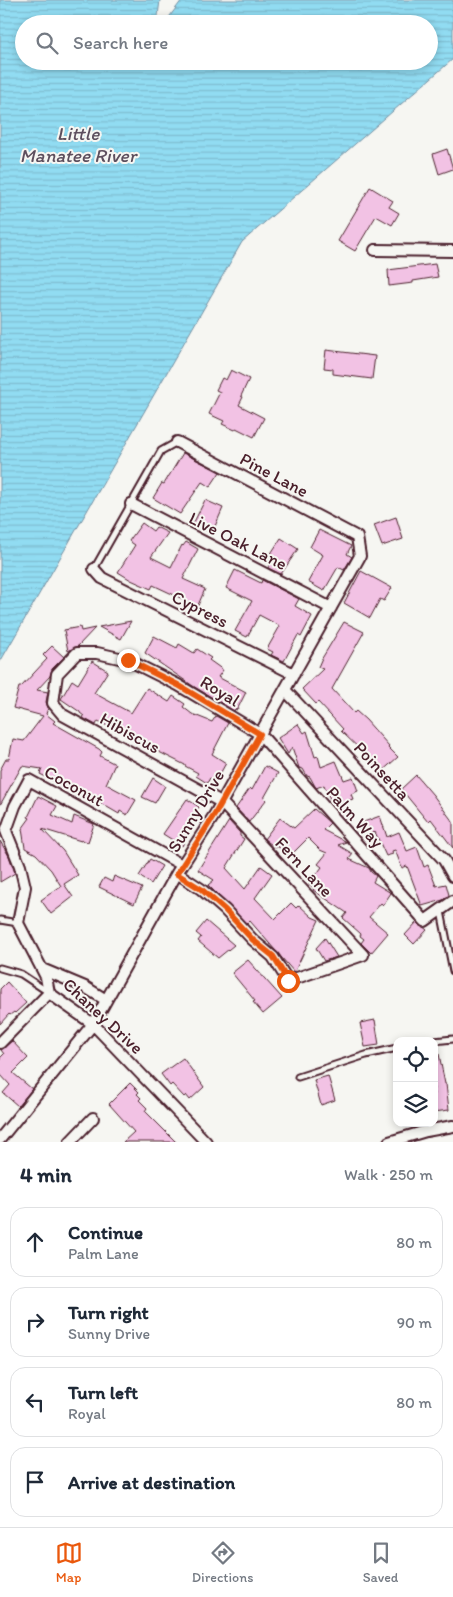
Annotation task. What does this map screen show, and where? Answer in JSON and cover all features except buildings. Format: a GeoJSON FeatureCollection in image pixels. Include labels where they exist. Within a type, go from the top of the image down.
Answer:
{"type":"FeatureCollection","features":[{"type":"Feature","properties":{"kind":"street"},"geometry":{"type":"LineString","coordinates":[[375,250],[453,250]]}},
{"type":"Feature","properties":{"kind":"street","name":"Pine Lane"},"geometry":{"type":"LineString","coordinates":[[176,442],[357,537]]}},
{"type":"Feature","properties":{"kind":"street","name":"Live Oak Lane"},"geometry":{"type":"LineString","coordinates":[[131,504],[331,608]]}},
{"type":"Feature","properties":{"kind":"street","name":"Sunny Drive"},"geometry":{"type":"LineString","coordinates":[[0,1139],[93,1024],[179,869],[222,802],[360,556],[357,537]]}},
{"type":"Feature","properties":{"kind":"street","name":"Cypress"},"geometry":{"type":"LineString","coordinates":[[94,569],[102,578],[294,674]]}},
{"type":"Feature","properties":{"kind":"street","name":"Royal"},"geometry":{"type":"LineString","coordinates":[[57,674],[77,653],[97,653],[128,660],[178,685],[260,734]]}},
{"type":"Feature","properties":{"kind":"street","name":"Hibiscus"},"geometry":{"type":"LineString","coordinates":[[57,674],[53,703],[63,715],[222,802]]}},
{"type":"Feature","properties":{"kind":"street","name":"Poinsetta"},"geometry":{"type":"LineString","coordinates":[[284,690],[444,860],[453,876]]}},
{"type":"Feature","properties":{"kind":"street","name":"Palm Way"},"geometry":{"type":"LineString","coordinates":[[260,734],[425,921],[441,910]]}},
{"type":"Feature","properties":{"kind":"street","name":"Coconut"},"geometry":{"type":"LineString","coordinates":[[18,923],[25,887],[20,866],[6,831],[15,806],[29,780],[179,869]]}},
{"type":"Feature","properties":{"kind":"street","name":"Fern Lane"},"geometry":{"type":"LineString","coordinates":[[179,869],[225,910],[253,940],[273,956],[288,981],[363,955],[222,802]]}},
{"type":"Feature","properties":{"kind":"street"},"geometry":{"type":"LineString","coordinates":[[441,910],[453,901]]}},
{"type":"Feature","properties":{"kind":"street","name":"Chaney Drive"},"geometry":{"type":"LineString","coordinates":[[18,923],[42,970],[49,993],[93,1024],[206,1142]]}},
{"type":"Feature","properties":{"kind":"street"},"geometry":{"type":"LineString","coordinates":[[42,970],[85,988],[106,1000]]}},
{"type":"Feature","properties":{"kind":"street"},"geometry":{"type":"LineString","coordinates":[[0,1043],[49,993]]}},
{"type":"Feature","properties":{"kind":"street"},"geometry":{"type":"LineString","coordinates":[[70,1142],[93,1118]]}},
{"type":"Feature","properties":{"kind":"street"},"geometry":{"type":"LineString","coordinates":[[389,1142],[426,1131],[453,1126]]}},
{"type":"Feature","properties":{"kind":"lane"},"geometry":{"type":"LineString","coordinates":[[94,569],[161,451],[176,442]]}},
{"type":"Feature","properties":{"kind":"lane"},"geometry":{"type":"LineString","coordinates":[[441,910],[453,971]]}},
{"type":"Feature","properties":{"kind":"lane"},"geometry":{"type":"LineString","coordinates":[[0,920],[18,923]]}},
{"type":"Feature","properties":{"kind":"lane"},"geometry":{"type":"LineString","coordinates":[[0,968],[21,974],[49,993]]}},
{"type":"Feature","properties":{"kind":"lane"},"geometry":{"type":"LineString","coordinates":[[438,1041],[453,1039]]}},
{"type":"Feature","properties":{"kind":"lane"},"geometry":{"type":"LineString","coordinates":[[298,1077],[366,1055],[393,1049]]}},
{"type":"Feature","properties":{"kind":"water","name":"Little Manatee River"},"geometry":{"type":"Polygon","coordinates":[[[0,0],[160,0],[158,15],[15,15],[15,70],[438,70],[438,15],[171,15],[182,0],[453,0],[453,59],[242,242],[0,662],[0,0]]]}},
{"type":"Feature","properties":{"kind":"route"},"geometry":{"type":"LineString","coordinates":[[128,660],[178,685],[260,734],[215,814],[177,874],[201,889],[241,925],[253,940],[273,956],[288,981]]}}]}
